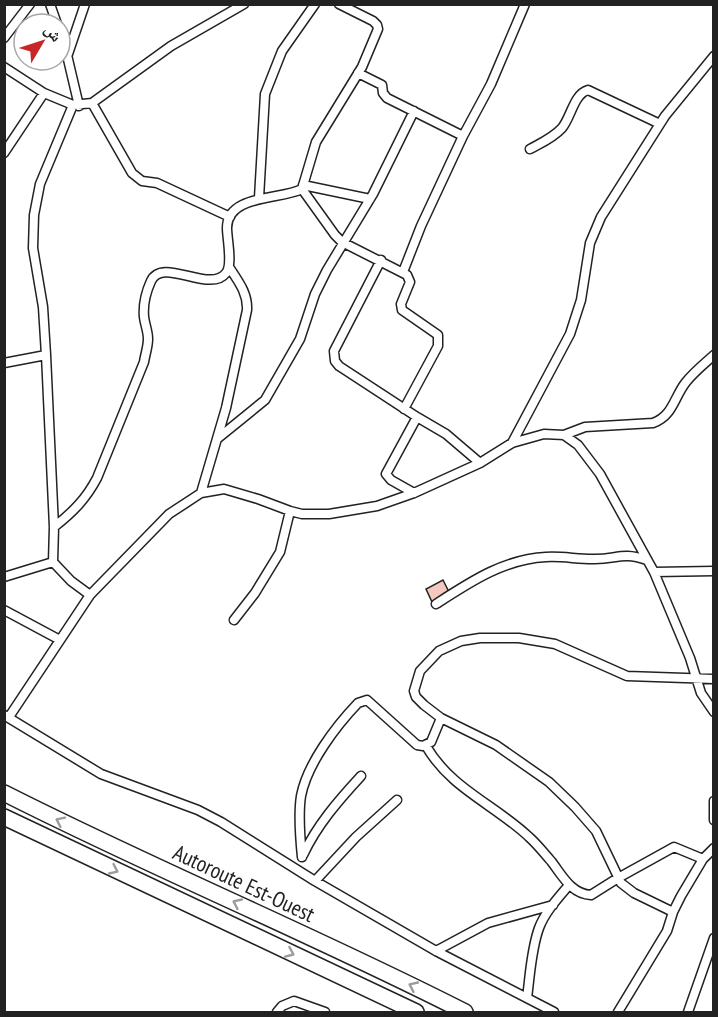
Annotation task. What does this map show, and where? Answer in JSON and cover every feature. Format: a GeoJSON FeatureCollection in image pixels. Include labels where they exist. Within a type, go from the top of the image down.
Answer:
{"type":"FeatureCollection","features":[{"type":"Feature","properties":{"kind":"highway","name":"Autoroute Est-Ouest"},"geometry":{"type":"LineString","coordinates":[[4,793],[109,845],[465,1012]]}},
{"type":"Feature","properties":{"kind":"highway","name":"Autoroute Est-Ouest"},"geometry":{"type":"LineString","coordinates":[[4,817],[416,1012]]}},
{"type":"Feature","properties":{"kind":"street"},"geometry":{"type":"LineString","coordinates":[[4,38],[30,4]]}},
{"type":"Feature","properties":{"kind":"street"},"geometry":{"type":"LineString","coordinates":[[72,43],[85,4]]}},
{"type":"Feature","properties":{"kind":"street"},"geometry":{"type":"LineString","coordinates":[[4,67],[44,93],[76,105],[92,103],[171,46],[244,4]]}},
{"type":"Feature","properties":{"kind":"street"},"geometry":{"type":"LineString","coordinates":[[259,198],[265,94],[282,51],[315,4]]}},
{"type":"Feature","properties":{"kind":"street"},"geometry":{"type":"LineString","coordinates":[[201,493],[226,408],[248,301],[230,267],[227,225],[235,210],[259,198],[294,193],[302,187],[316,142],[358,73],[378,29],[378,24],[339,4]]}},
{"type":"Feature","properties":{"kind":"street"},"geometry":{"type":"LineString","coordinates":[[403,272],[421,226],[463,136],[491,84],[525,4]]}},
{"type":"Feature","properties":{"kind":"street"},"geometry":{"type":"LineString","coordinates":[[512,443],[570,334],[581,300],[591,243],[601,217],[674,103],[714,56]]}},
{"type":"Feature","properties":{"kind":"street"},"geometry":{"type":"LineString","coordinates":[[71,72],[76,105],[40,184],[34,215],[33,248],[43,307],[54,527],[53,562],[70,581],[90,595]]}},
{"type":"Feature","properties":{"kind":"street"},"geometry":{"type":"LineString","coordinates":[[358,73],[382,85],[383,93],[387,98],[463,136]]}},
{"type":"Feature","properties":{"kind":"street"},"geometry":{"type":"LineString","coordinates":[[530,149],[546,141],[563,127],[579,96],[588,90],[660,124]]}},
{"type":"Feature","properties":{"kind":"street"},"geometry":{"type":"LineString","coordinates":[[4,153],[44,93]]}},
{"type":"Feature","properties":{"kind":"street"},"geometry":{"type":"LineString","coordinates":[[92,103],[138,180],[157,183],[230,217]]}},
{"type":"Feature","properties":{"kind":"street"},"geometry":{"type":"LineString","coordinates":[[217,439],[265,400],[300,339],[315,294],[342,242],[370,199],[414,111]]}},
{"type":"Feature","properties":{"kind":"street"},"geometry":{"type":"LineString","coordinates":[[302,187],[370,199]]}},
{"type":"Feature","properties":{"kind":"street"},"geometry":{"type":"LineString","coordinates":[[302,187],[342,242],[403,272],[410,279],[411,282],[401,304],[402,310],[435,332],[440,341],[404,409]]}},
{"type":"Feature","properties":{"kind":"street"},"geometry":{"type":"LineString","coordinates":[[381,261],[334,351],[334,356],[339,366],[446,434],[480,463]]}},
{"type":"Feature","properties":{"kind":"street"},"geometry":{"type":"LineString","coordinates":[[54,527],[79,507],[98,478],[144,362],[148,342],[144,306],[151,279],[156,274],[166,272],[217,279],[225,275],[230,267]]}},
{"type":"Feature","properties":{"kind":"street"},"geometry":{"type":"LineString","coordinates":[[4,363],[46,355]]}},
{"type":"Feature","properties":{"kind":"street"},"geometry":{"type":"LineString","coordinates":[[554,1012],[436,951],[315,881],[221,822],[198,810],[101,774],[7,716],[90,595],[169,513],[201,493],[224,489],[302,514],[329,514],[377,506],[414,493],[480,463],[512,443],[544,434],[564,435],[585,427],[653,423],[662,420],[687,381],[714,355]]}},
{"type":"Feature","properties":{"kind":"street"},"geometry":{"type":"LineString","coordinates":[[414,493],[391,480],[386,474],[417,417]]}},
{"type":"Feature","properties":{"kind":"street"},"geometry":{"type":"LineString","coordinates":[[564,435],[578,445],[600,474],[654,572],[698,679],[701,693],[714,712]]}},
{"type":"Feature","properties":{"kind":"street"},"geometry":{"type":"LineString","coordinates":[[234,620],[255,594],[280,552],[290,511]]}},
{"type":"Feature","properties":{"kind":"street"},"geometry":{"type":"LineString","coordinates":[[436,604],[482,576],[516,561],[544,557],[600,559],[626,554],[647,560]]}},
{"type":"Feature","properties":{"kind":"street"},"geometry":{"type":"LineString","coordinates":[[4,577],[53,562]]}},
{"type":"Feature","properties":{"kind":"street"},"geometry":{"type":"LineString","coordinates":[[654,572],[714,571]]}},
{"type":"Feature","properties":{"kind":"street"},"geometry":{"type":"LineString","coordinates":[[4,610],[60,640]]}},
{"type":"Feature","properties":{"kind":"street"},"geometry":{"type":"LineString","coordinates":[[673,912],[626,888],[618,878],[596,831],[549,782],[496,745],[441,718],[416,697],[414,691],[420,671],[439,651],[461,641],[490,638],[534,639],[569,648],[627,676],[714,679]]}},
{"type":"Feature","properties":{"kind":"street"},"geometry":{"type":"LineString","coordinates":[[302,857],[300,811],[301,796],[307,778],[320,751],[358,703],[367,700],[417,745],[426,746]]}},
{"type":"Feature","properties":{"kind":"street"},"geometry":{"type":"LineString","coordinates":[[426,746],[435,735],[441,718]]}},
{"type":"Feature","properties":{"kind":"street"},"geometry":{"type":"LineString","coordinates":[[426,746],[449,777],[530,837],[569,885],[579,892],[591,895],[674,847],[703,860]]}},
{"type":"Feature","properties":{"kind":"street"},"geometry":{"type":"LineString","coordinates":[[297,869],[310,840],[328,813],[361,776]]}},
{"type":"Feature","properties":{"kind":"street"},"geometry":{"type":"LineString","coordinates":[[315,881],[356,837],[397,800]]}},
{"type":"Feature","properties":{"kind":"street"},"geometry":{"type":"LineString","coordinates":[[714,801],[714,820]]}},
{"type":"Feature","properties":{"kind":"street"},"geometry":{"type":"LineString","coordinates":[[618,1012],[668,931],[673,912],[703,860],[714,848]]}},
{"type":"Feature","properties":{"kind":"street"},"geometry":{"type":"LineString","coordinates":[[527,999],[535,942],[540,926],[569,885]]}},
{"type":"Feature","properties":{"kind":"street"},"geometry":{"type":"LineString","coordinates":[[436,951],[488,923],[553,905]]}},
{"type":"Feature","properties":{"kind":"street"},"geometry":{"type":"LineString","coordinates":[[688,1012],[714,938]]}},
{"type":"Feature","properties":{"kind":"street"},"geometry":{"type":"LineString","coordinates":[[277,1012],[282,1006],[294,1001],[325,1012]]}},
{"type":"Feature","properties":{"kind":"building"},"geometry":{"type":"Polygon","coordinates":[[[443,580],[450,594],[432,602],[426,589],[443,580]]]}}]}
